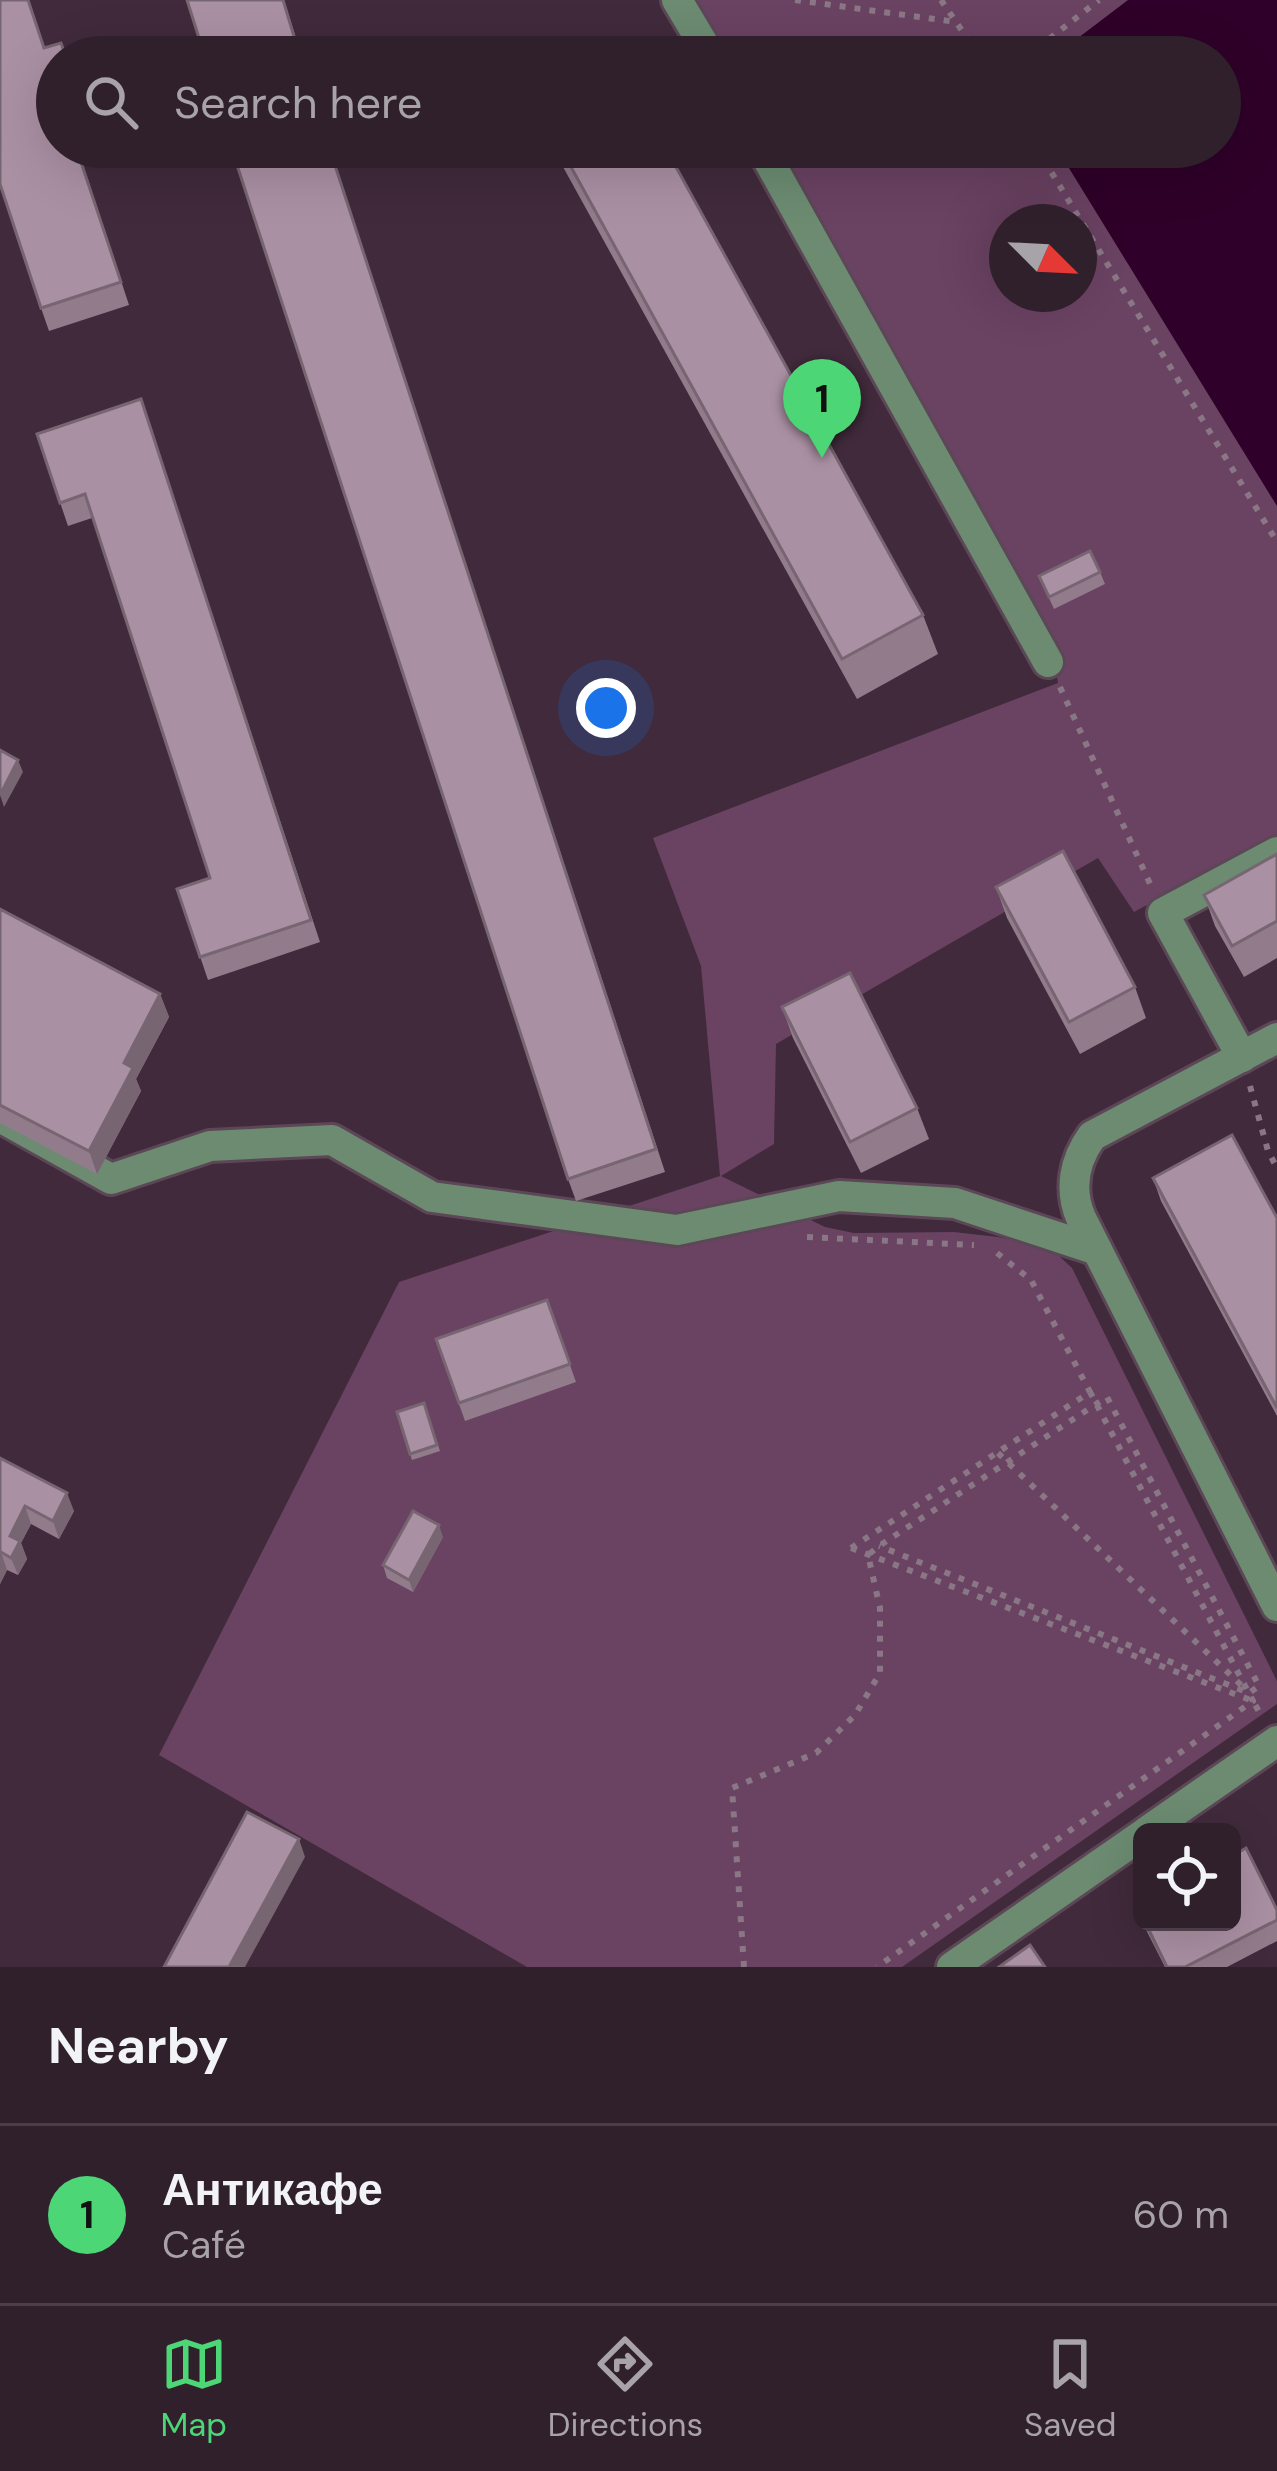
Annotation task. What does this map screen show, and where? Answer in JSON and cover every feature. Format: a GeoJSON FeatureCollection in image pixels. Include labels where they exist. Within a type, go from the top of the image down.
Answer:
{"type":"FeatureCollection","features":[{"type":"Feature","properties":{"kind":"street"},"geometry":{"type":"LineString","coordinates":[[677,0],[698,36]]}},
{"type":"Feature","properties":{"kind":"street"},"geometry":{"type":"LineString","coordinates":[[773,168],[1048,662]]}},
{"type":"Feature","properties":{"kind":"street"},"geometry":{"type":"LineString","coordinates":[[1242,1057],[1163,913],[1277,851]]}},
{"type":"Feature","properties":{"kind":"street"},"geometry":{"type":"LineString","coordinates":[[1277,1038],[1092,1136],[1077,1162],[1074,1188],[1076,1205],[1097,1250],[1277,1606]]}},
{"type":"Feature","properties":{"kind":"street"},"geometry":{"type":"LineString","coordinates":[[0,1117],[111,1179],[210,1146],[332,1140],[432,1197],[677,1230],[839,1196],[955,1204],[1097,1250]]}},
{"type":"Feature","properties":{"kind":"street"},"geometry":{"type":"LineString","coordinates":[[1158,1823],[1276,1741]]}},
{"type":"Feature","properties":{"kind":"street"},"geometry":{"type":"LineString","coordinates":[[952,1967],[1133,1841]]}},
{"type":"Feature","properties":{"kind":"path"},"geometry":{"type":"LineString","coordinates":[[795,0],[956,22]]}},
{"type":"Feature","properties":{"kind":"path"},"geometry":{"type":"LineString","coordinates":[[941,0],[966,36]]}},
{"type":"Feature","properties":{"kind":"path"},"geometry":{"type":"LineString","coordinates":[[1054,36],[1099,0]]}},
{"type":"Feature","properties":{"kind":"path"},"geometry":{"type":"LineString","coordinates":[[1049,168],[1277,542]]}},
{"type":"Feature","properties":{"kind":"path"},"geometry":{"type":"LineString","coordinates":[[1048,662],[1163,913]]}},
{"type":"Feature","properties":{"kind":"path"},"geometry":{"type":"LineString","coordinates":[[1242,1057],[1277,1168]]}},
{"type":"Feature","properties":{"kind":"path"},"geometry":{"type":"LineString","coordinates":[[796,1236],[988,1246],[1031,1280],[1276,1741]]}},
{"type":"Feature","properties":{"kind":"path"},"geometry":{"type":"LineString","coordinates":[[1090,1392],[851,1549],[1251,1697]]}},
{"type":"Feature","properties":{"kind":"path"},"geometry":{"type":"LineString","coordinates":[[868,1555],[1096,1403]]}},
{"type":"Feature","properties":{"kind":"path"},"geometry":{"type":"LineString","coordinates":[[998,1453],[1251,1697]]}},
{"type":"Feature","properties":{"kind":"path"},"geometry":{"type":"LineString","coordinates":[[880,1546],[1251,1697]]}},
{"type":"Feature","properties":{"kind":"path"},"geometry":{"type":"LineString","coordinates":[[744,1967],[732,1788],[816,1754],[855,1714],[880,1673],[880,1608],[868,1555]]}},
{"type":"Feature","properties":{"kind":"path"},"geometry":{"type":"LineString","coordinates":[[877,1967],[1251,1697]]}},
{"type":"Feature","properties":{"kind":"shaded area"},"geometry":{"type":"Polygon","coordinates":[[[691,0],[1277,0],[1277,835],[1134,912],[1098,858],[776,1044],[774,1144],[721,1176],[825,1227],[854,1233],[954,1232],[998,1237],[1034,1244],[1057,1254],[1072,1268],[1277,1681],[1277,1704],[902,1967],[527,1967],[159,1755],[399,1282],[720,1176],[701,966],[653,838],[1058,683],[1054,659],[786,168],[1241,168],[1241,36],[711,36],[691,0]]]}},
{"type":"Feature","properties":{"kind":"shaded area"},"geometry":{"type":"Polygon","coordinates":[[[1128,0],[1277,0],[1277,506],[1097,214],[1097,204],[1091,204],[1069,168],[1241,168],[1241,36],[1081,36],[1128,0]]]}},
{"type":"Feature","properties":{"kind":"building"},"geometry":{"type":"Polygon","coordinates":[[[0,0],[28,0],[40,36],[36,36],[36,168],[83,168],[121,282],[41,308],[0,184],[0,0]]]}},
{"type":"Feature","properties":{"kind":"building"},"geometry":{"type":"Polygon","coordinates":[[[187,0],[283,0],[294,36],[198,36],[187,0]]]}},
{"type":"Feature","properties":{"kind":"building"},"geometry":{"type":"Polygon","coordinates":[[[238,168],[336,168],[656,1149],[568,1179],[238,168]]]}},
{"type":"Feature","properties":{"kind":"building"},"geometry":{"type":"Polygon","coordinates":[[[572,168],[677,168],[923,615],[842,659],[572,168]]]}},
{"type":"Feature","properties":{"kind":"building"},"geometry":{"type":"Polygon","coordinates":[[[141,399],[311,920],[200,957],[177,889],[210,878],[85,494],[60,503],[37,434],[141,399]]]}},
{"type":"Feature","properties":{"kind":"building"},"geometry":{"type":"Polygon","coordinates":[[[1090,551],[1100,572],[1049,597],[1039,576],[1090,551]]]}},
{"type":"Feature","properties":{"kind":"building"},"geometry":{"type":"Polygon","coordinates":[[[0,750],[18,760],[0,795],[0,750]]]}},
{"type":"Feature","properties":{"kind":"building"},"geometry":{"type":"Polygon","coordinates":[[[1063,851],[1135,987],[1069,1022],[996,887],[1063,851]]]}},
{"type":"Feature","properties":{"kind":"building"},"geometry":{"type":"Polygon","coordinates":[[[1277,854],[1277,921],[1232,946],[1204,895],[1277,854]]]}},
{"type":"Feature","properties":{"kind":"building"},"geometry":{"type":"Polygon","coordinates":[[[0,909],[160,994],[124,1063],[133,1068],[89,1151],[0,1105],[0,909]]]}},
{"type":"Feature","properties":{"kind":"building"},"geometry":{"type":"Polygon","coordinates":[[[850,973],[917,1108],[850,1142],[782,1007],[850,973]]]}},
{"type":"Feature","properties":{"kind":"building"},"geometry":{"type":"Polygon","coordinates":[[[1232,1135],[1277,1218],[1277,1408],[1153,1178],[1232,1135]]]}},
{"type":"Feature","properties":{"kind":"building"},"geometry":{"type":"Polygon","coordinates":[[[547,1300],[570,1364],[459,1403],[436,1339],[547,1300]]]}},
{"type":"Feature","properties":{"kind":"building"},"geometry":{"type":"Polygon","coordinates":[[[424,1403],[437,1445],[410,1454],[397,1412],[424,1403]]]}},
{"type":"Feature","properties":{"kind":"building"},"geometry":{"type":"Polygon","coordinates":[[[0,1458],[67,1493],[53,1521],[25,1506],[10,1536],[20,1541],[11,1558],[0,1554],[0,1458]]]}},
{"type":"Feature","properties":{"kind":"building"},"geometry":{"type":"Polygon","coordinates":[[[413,1511],[439,1525],[409,1580],[383,1565],[413,1511]]]}},
{"type":"Feature","properties":{"kind":"building"},"geometry":{"type":"Polygon","coordinates":[[[247,1812],[299,1839],[229,1967],[164,1967],[247,1812]]]}},
{"type":"Feature","properties":{"kind":"building"},"geometry":{"type":"Polygon","coordinates":[[[1246,1848],[1277,1910],[1277,1920],[1185,1967],[1167,1967],[1149,1931],[1241,1931],[1241,1851],[1246,1848]]]}},
{"type":"Feature","properties":{"kind":"building"},"geometry":{"type":"Polygon","coordinates":[[[1030,1945],[1045,1967],[999,1967],[1030,1945]]]}},
{"type":"Feature","properties":{"kind":"place","name":"Антикафе"},"geometry":{"type":"Point","coordinates":[822,458]}}]}
